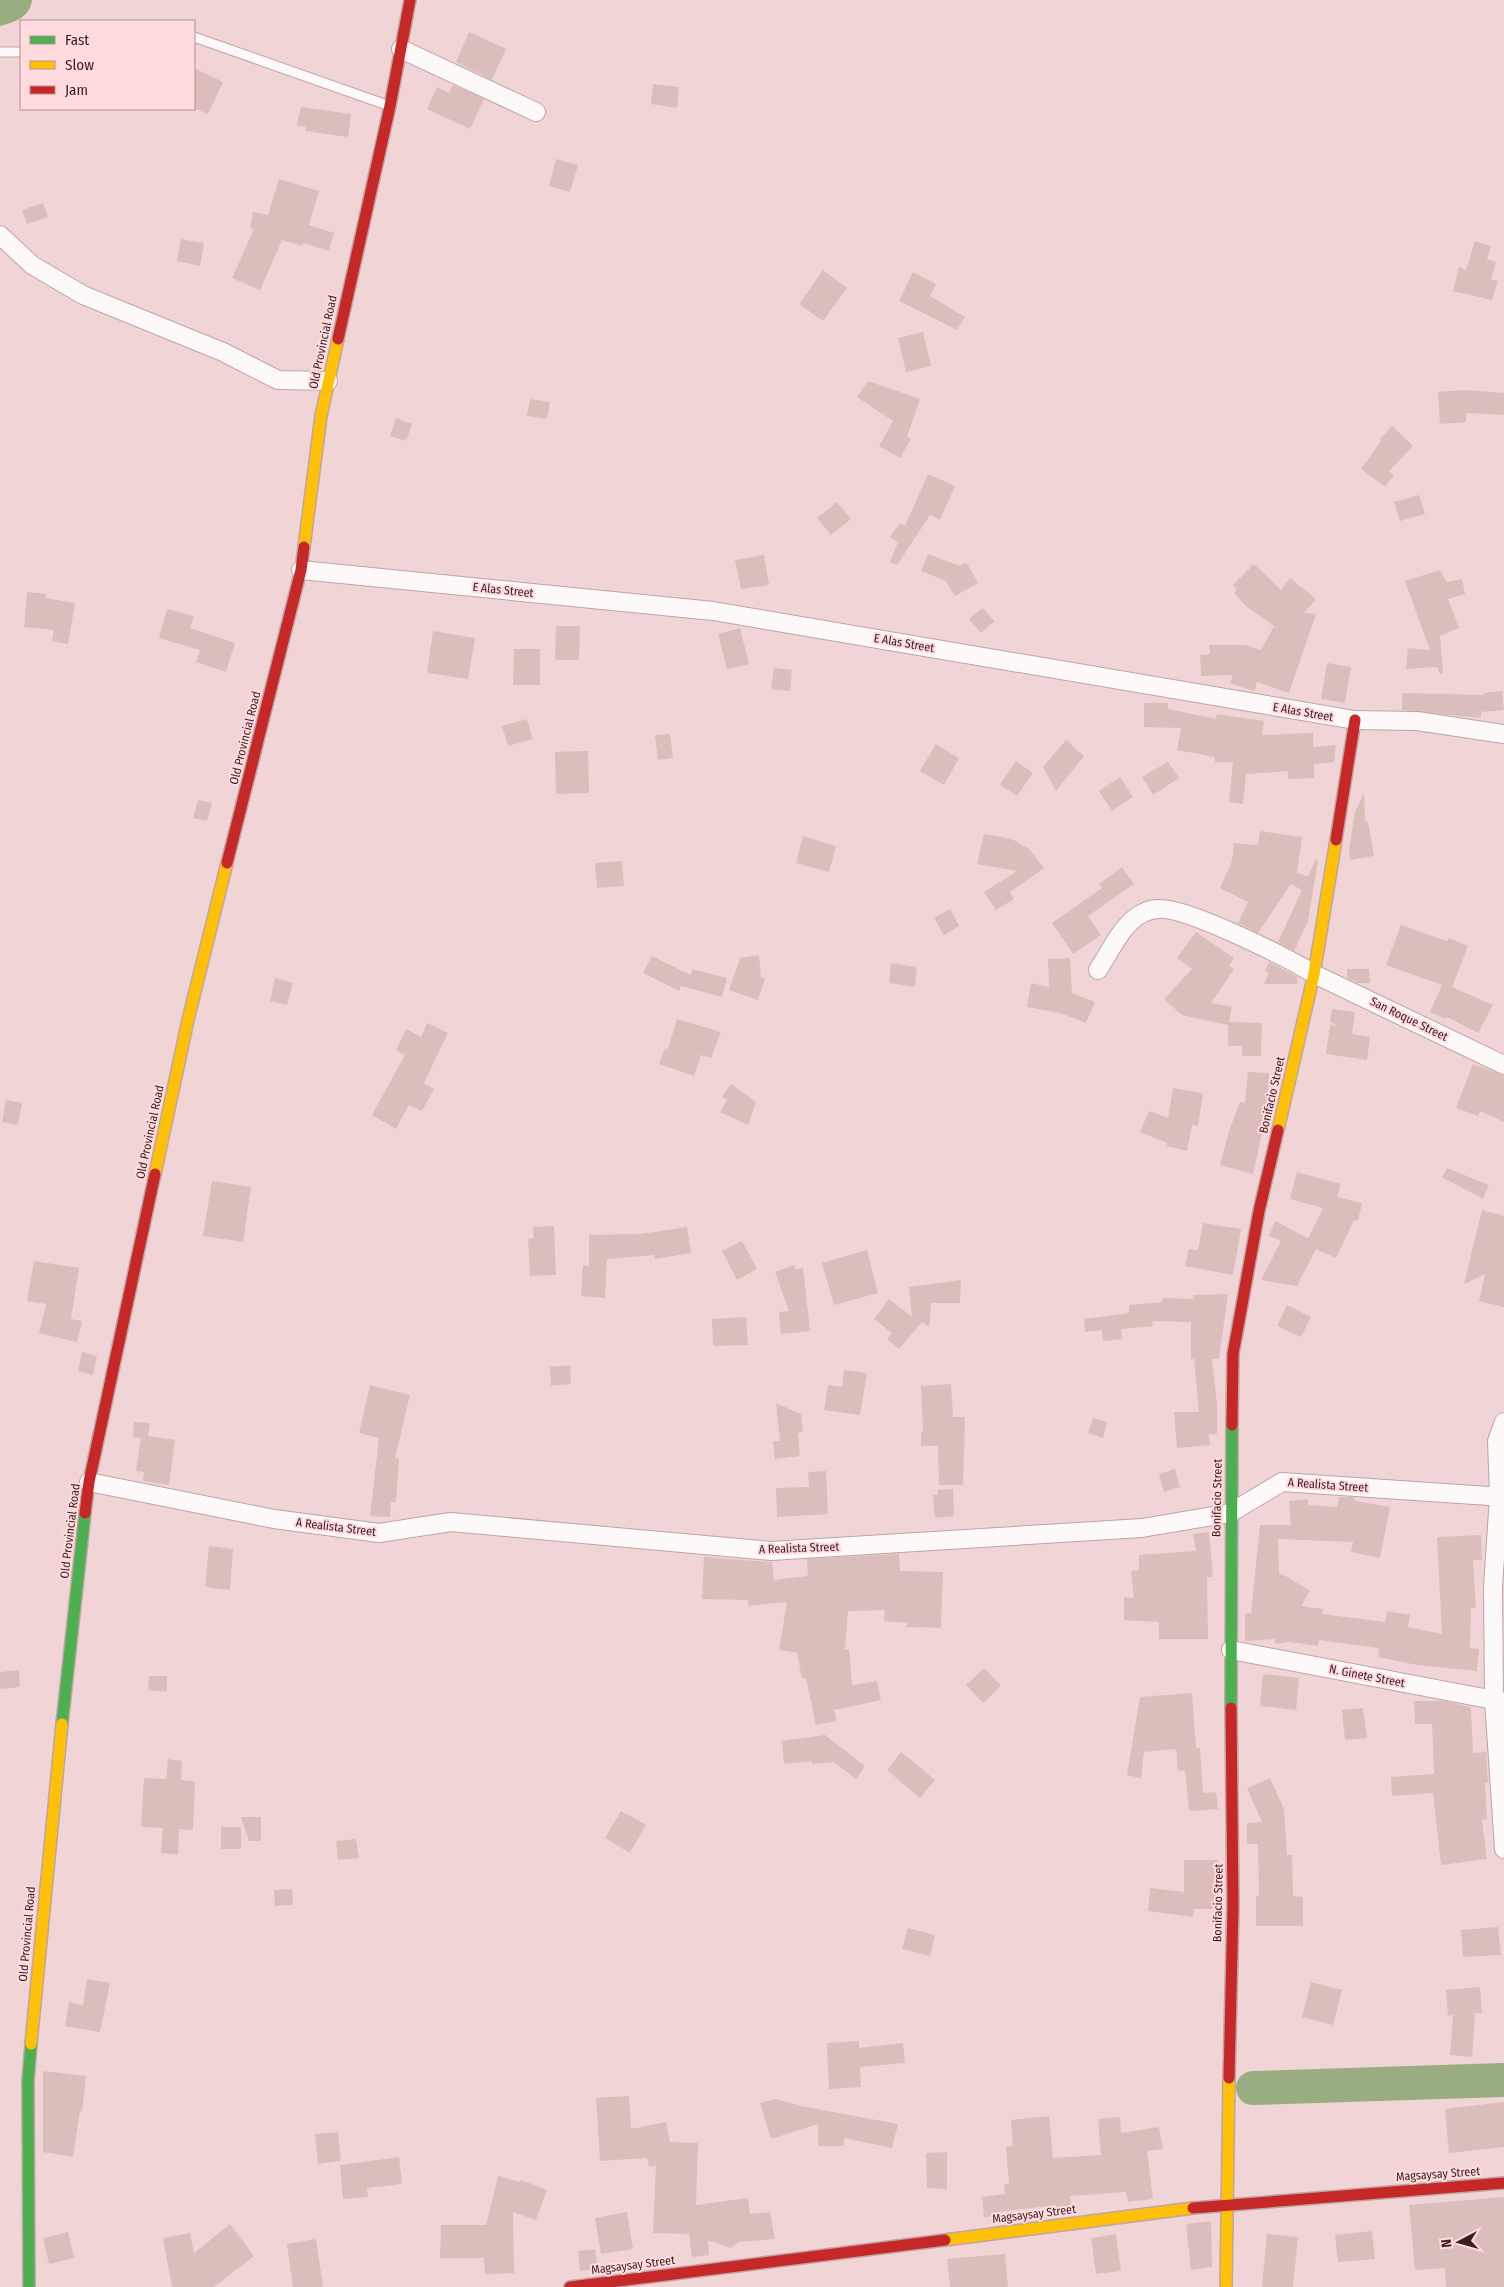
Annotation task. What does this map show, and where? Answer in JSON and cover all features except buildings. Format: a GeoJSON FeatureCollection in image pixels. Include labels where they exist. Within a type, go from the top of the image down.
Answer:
{"type":"FeatureCollection","features":[{"type":"Feature","properties":{"kind":"street","name":"Old Provincial Road"},"geometry":{"type":"LineString","coordinates":[[29,2287],[28,2081],[52,1811],[89,1482],[188,1020],[301,570],[328,381],[390,106],[410,0]]}},
{"type":"Feature","properties":{"kind":"street"},"geometry":{"type":"LineString","coordinates":[[400,49],[536,112]]}},
{"type":"Feature","properties":{"kind":"street"},"geometry":{"type":"LineString","coordinates":[[0,235],[32,265],[83,295],[223,352],[278,380],[328,381]]}},
{"type":"Feature","properties":{"kind":"street","name":"E Alas Street"},"geometry":{"type":"LineString","coordinates":[[301,570],[713,610],[1355,720],[1417,721],[1504,734]]}},
{"type":"Feature","properties":{"kind":"street","name":"Bonifacio Street"},"geometry":{"type":"LineString","coordinates":[[1226,2287],[1230,1981],[1233,1907],[1230,1513],[1233,1354],[1259,1211],[1314,974],[1355,720]]}},
{"type":"Feature","properties":{"kind":"street","name":"San Roque Street"},"geometry":{"type":"LineString","coordinates":[[1098,970],[1129,924],[1142,914],[1158,908],[1188,915],[1287,958],[1314,974],[1504,1065]]}},
{"type":"Feature","properties":{"kind":"street"},"geometry":{"type":"LineString","coordinates":[[1504,1422],[1497,1441],[1501,1497],[1493,1587],[1504,1849]]}},
{"type":"Feature","properties":{"kind":"street","name":"A Realista Street"},"geometry":{"type":"LineString","coordinates":[[89,1482],[274,1519],[379,1533],[451,1522],[771,1551],[1142,1528],[1230,1513],[1282,1482],[1501,1497]]}},
{"type":"Feature","properties":{"kind":"street","name":"N. Ginete Street"},"geometry":{"type":"LineString","coordinates":[[1231,1650],[1499,1701]]}},
{"type":"Feature","properties":{"kind":"street","name":"Magsaysay Street"},"geometry":{"type":"LineString","coordinates":[[570,2287],[1226,2204],[1504,2182]]}},
{"type":"Feature","properties":{"kind":"lane"},"geometry":{"type":"LineString","coordinates":[[195,37],[390,106]]}},
{"type":"Feature","properties":{"kind":"lane"},"geometry":{"type":"LineString","coordinates":[[0,52],[20,52]]}},
{"type":"Feature","properties":{"kind":"shaded area"},"geometry":{"type":"Polygon","coordinates":[[[0,0],[32,0],[31,6],[25,15],[0,26],[0,0]]]}},
{"type":"Feature","properties":{"kind":"waterway"},"geometry":{"type":"LineString","coordinates":[[1253,2088],[1504,2080]]}},
{"type":"Feature","properties":{"kind":"traffic: fast"},"geometry":{"type":"LineString","coordinates":[[1231,1708],[1232,1425]]}},
{"type":"Feature","properties":{"kind":"traffic: fast"},"geometry":{"type":"LineString","coordinates":[[62,1724],[85,1513]]}},
{"type":"Feature","properties":{"kind":"traffic: fast"},"geometry":{"type":"LineString","coordinates":[[29,2287],[28,2081],[31,2044]]}},
{"type":"Feature","properties":{"kind":"traffic: slow"},"geometry":{"type":"LineString","coordinates":[[304,547],[321,416],[338,339]]}},
{"type":"Feature","properties":{"kind":"traffic: slow"},"geometry":{"type":"LineString","coordinates":[[1278,1130],[1314,974],[1336,840]]}},
{"type":"Feature","properties":{"kind":"traffic: slow"},"geometry":{"type":"LineString","coordinates":[[155,1174],[188,1020],[227,863]]}},
{"type":"Feature","properties":{"kind":"traffic: slow"},"geometry":{"type":"LineString","coordinates":[[31,2044],[62,1724]]}},
{"type":"Feature","properties":{"kind":"traffic: slow"},"geometry":{"type":"LineString","coordinates":[[1226,2287],[1229,2078]]}},
{"type":"Feature","properties":{"kind":"traffic: slow"},"geometry":{"type":"LineString","coordinates":[[945,2240],[1193,2208]]}},
{"type":"Feature","properties":{"kind":"traffic: jam"},"geometry":{"type":"LineString","coordinates":[[338,339],[390,106],[410,0]]}},
{"type":"Feature","properties":{"kind":"traffic: jam"},"geometry":{"type":"LineString","coordinates":[[227,863],[301,570],[304,547]]}},
{"type":"Feature","properties":{"kind":"traffic: jam"},"geometry":{"type":"LineString","coordinates":[[1336,840],[1355,720]]}},
{"type":"Feature","properties":{"kind":"traffic: jam"},"geometry":{"type":"LineString","coordinates":[[1232,1425],[1233,1354],[1259,1211],[1278,1130]]}},
{"type":"Feature","properties":{"kind":"traffic: jam"},"geometry":{"type":"LineString","coordinates":[[85,1513],[89,1482],[155,1174]]}},
{"type":"Feature","properties":{"kind":"traffic: jam"},"geometry":{"type":"LineString","coordinates":[[1229,2078],[1233,1907],[1231,1708]]}},
{"type":"Feature","properties":{"kind":"traffic: jam"},"geometry":{"type":"LineString","coordinates":[[1193,2208],[1504,2183]]}},
{"type":"Feature","properties":{"kind":"traffic: jam"},"geometry":{"type":"LineString","coordinates":[[570,2287],[945,2240]]}}]}
